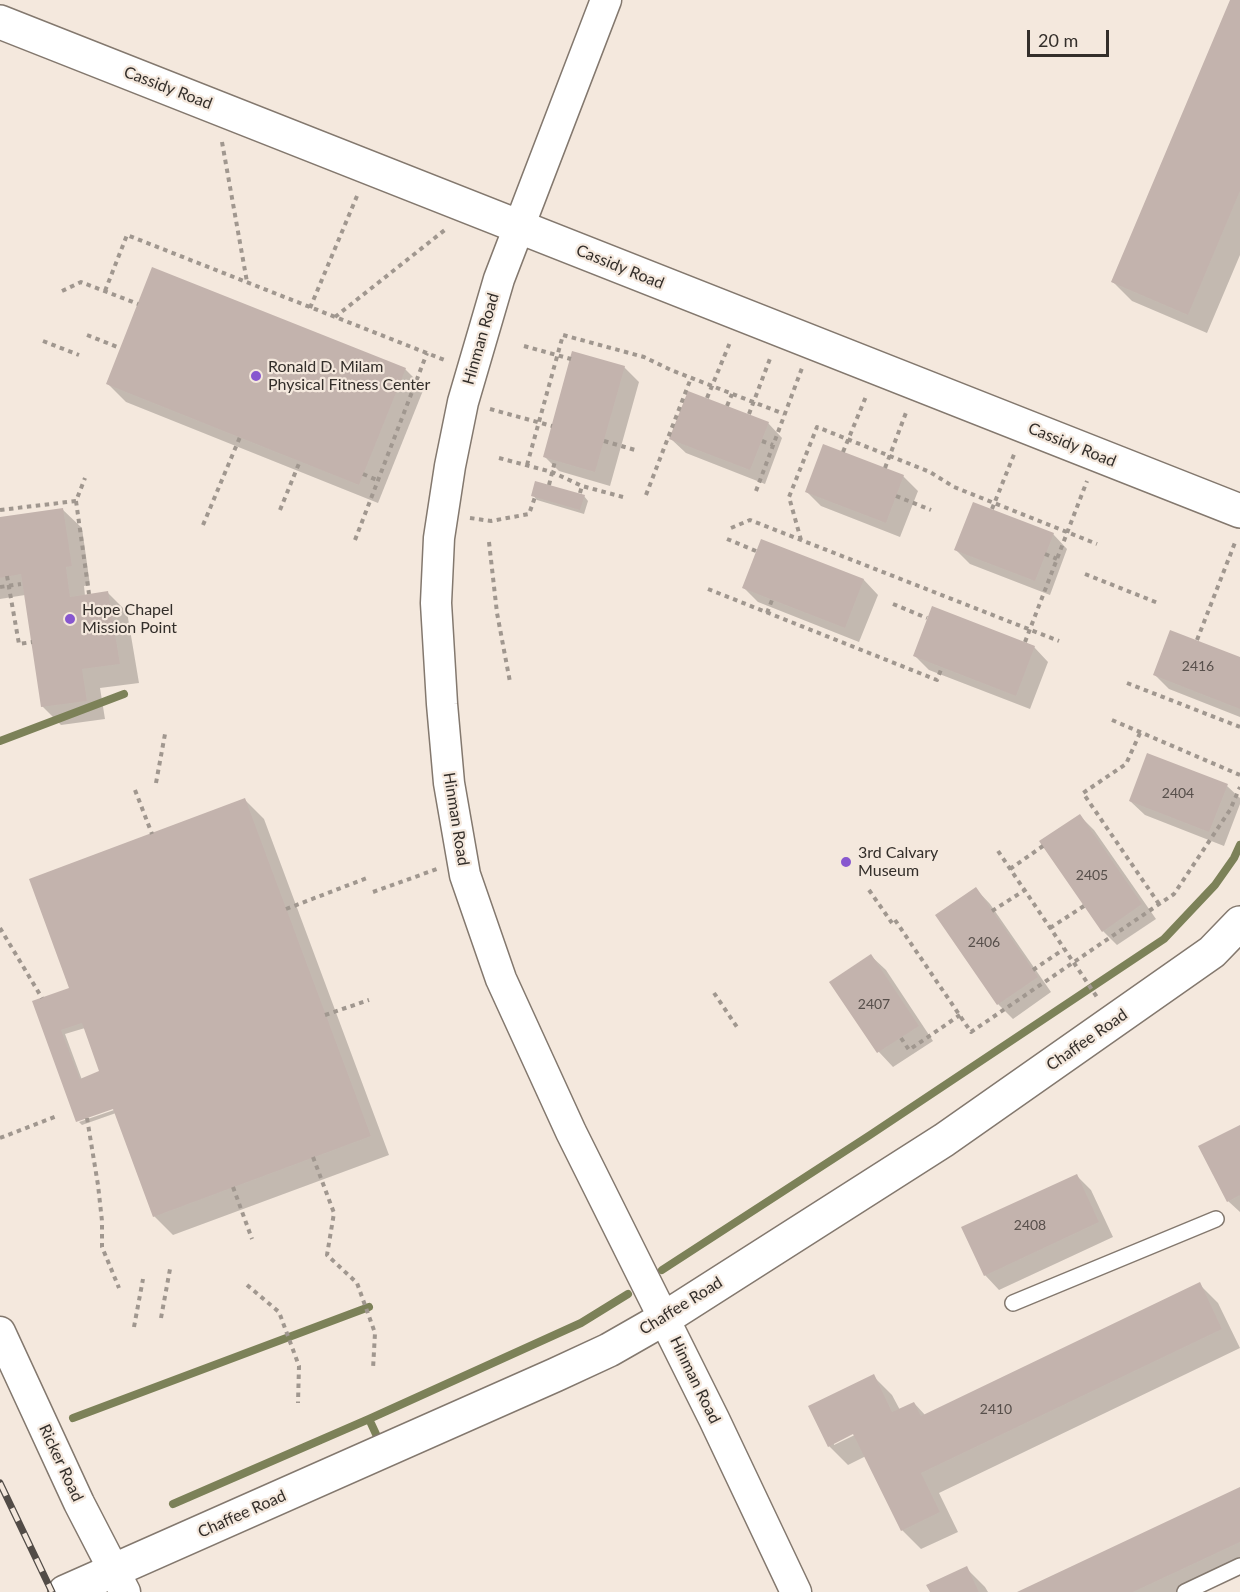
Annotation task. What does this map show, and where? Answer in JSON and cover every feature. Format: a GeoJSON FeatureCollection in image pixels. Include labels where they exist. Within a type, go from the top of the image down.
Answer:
{"type":"FeatureCollection","features":[{"type":"Feature","properties":{"kind":"street","name":"Hinman Road"},"geometry":{"type":"LineString","coordinates":[[606,0],[499,279],[463,402],[450,466],[439,538],[436,603],[449,783],[465,875],[501,979],[571,1132],[665,1318],[796,1592]]}},
{"type":"Feature","properties":{"kind":"street","name":"Cassidy Road"},"geometry":{"type":"LineString","coordinates":[[0,22],[1240,512]]}},
{"type":"Feature","properties":{"kind":"street","name":"Chaffee Road"},"geometry":{"type":"LineString","coordinates":[[65,1592],[119,1581],[609,1350],[665,1318],[944,1140],[1212,952],[1240,923]]}},
{"type":"Feature","properties":{"kind":"street","name":"Ricker Road"},"geometry":{"type":"LineString","coordinates":[[0,1332],[79,1503],[119,1581]]}},
{"type":"Feature","properties":{"kind":"lane"},"geometry":{"type":"LineString","coordinates":[[1013,1303],[1216,1219]]}},
{"type":"Feature","properties":{"kind":"lane"},"geometry":{"type":"LineString","coordinates":[[1185,1592],[1240,1566]]}},
{"type":"Feature","properties":{"kind":"path"},"geometry":{"type":"LineString","coordinates":[[216,107],[247,283]]}},
{"type":"Feature","properties":{"kind":"path"},"geometry":{"type":"LineString","coordinates":[[310,308],[368,167]]}},
{"type":"Feature","properties":{"kind":"path"},"geometry":{"type":"LineString","coordinates":[[335,317],[472,208]]}},
{"type":"Feature","properties":{"kind":"path"},"geometry":{"type":"LineString","coordinates":[[105,291],[127,236],[472,371]]}},
{"type":"Feature","properties":{"kind":"path"},"geometry":{"type":"LineString","coordinates":[[62,291],[81,282],[138,304]]}},
{"type":"Feature","properties":{"kind":"path"},"geometry":{"type":"LineString","coordinates":[[707,398],[741,315]]}},
{"type":"Feature","properties":{"kind":"path"},"geometry":{"type":"LineString","coordinates":[[749,414],[781,330]]}},
{"type":"Feature","properties":{"kind":"path"},"geometry":{"type":"LineString","coordinates":[[87,335],[120,348]]}},
{"type":"Feature","properties":{"kind":"path"},"geometry":{"type":"LineString","coordinates":[[527,465],[563,335],[644,357],[784,414]]}},
{"type":"Feature","properties":{"kind":"path"},"geometry":{"type":"LineString","coordinates":[[42,341],[79,355]]}},
{"type":"Feature","properties":{"kind":"path"},"geometry":{"type":"LineString","coordinates":[[756,491],[812,342]]}},
{"type":"Feature","properties":{"kind":"path"},"geometry":{"type":"LineString","coordinates":[[524,346],[571,359]]}},
{"type":"Feature","properties":{"kind":"path"},"geometry":{"type":"LineString","coordinates":[[355,540],[427,353]]}},
{"type":"Feature","properties":{"kind":"path"},"geometry":{"type":"LineString","coordinates":[[843,452],[877,368]]}},
{"type":"Feature","properties":{"kind":"path"},"geometry":{"type":"LineString","coordinates":[[646,495],[691,378]]}},
{"type":"Feature","properties":{"kind":"path"},"geometry":{"type":"LineString","coordinates":[[885,468],[917,384]]}},
{"type":"Feature","properties":{"kind":"path"},"geometry":{"type":"LineString","coordinates":[[727,406],[732,394]]}},
{"type":"Feature","properties":{"kind":"path"},"geometry":{"type":"LineString","coordinates":[[463,402],[552,426]]}},
{"type":"Feature","properties":{"kind":"path"},"geometry":{"type":"LineString","coordinates":[[992,509],[1025,426]]}},
{"type":"Feature","properties":{"kind":"path"},"geometry":{"type":"LineString","coordinates":[[801,540],[789,497],[817,427],[930,472],[954,487],[1096,544]]}},
{"type":"Feature","properties":{"kind":"path"},"geometry":{"type":"LineString","coordinates":[[203,525],[240,437]]}},
{"type":"Feature","properties":{"kind":"path"},"geometry":{"type":"LineString","coordinates":[[604,441],[635,450]]}},
{"type":"Feature","properties":{"kind":"path"},"geometry":{"type":"LineString","coordinates":[[762,441],[772,445]]}},
{"type":"Feature","properties":{"kind":"path"},"geometry":{"type":"LineString","coordinates":[[1025,642],[1097,455]]}},
{"type":"Feature","properties":{"kind":"path"},"geometry":{"type":"LineString","coordinates":[[500,458],[552,472],[582,486],[623,497]]}},
{"type":"Feature","properties":{"kind":"path"},"geometry":{"type":"LineString","coordinates":[[280,510],[300,461]]}},
{"type":"Feature","properties":{"kind":"path"},"geometry":{"type":"LineString","coordinates":[[549,485],[555,461]]}},
{"type":"Feature","properties":{"kind":"path"},"geometry":{"type":"LineString","coordinates":[[363,474],[377,480]]}},
{"type":"Feature","properties":{"kind":"path"},"geometry":{"type":"LineString","coordinates":[[85,478],[76,501],[89,594]]}},
{"type":"Feature","properties":{"kind":"path"},"geometry":{"type":"LineString","coordinates":[[580,494],[582,486]]}},
{"type":"Feature","properties":{"kind":"path"},"geometry":{"type":"LineString","coordinates":[[896,496],[931,510]]}},
{"type":"Feature","properties":{"kind":"path"},"geometry":{"type":"LineString","coordinates":[[491,521],[529,514],[535,497]]}},
{"type":"Feature","properties":{"kind":"path"},"geometry":{"type":"LineString","coordinates":[[0,510],[76,501]]}},
{"type":"Feature","properties":{"kind":"path"},"geometry":{"type":"LineString","coordinates":[[731,528],[750,520],[1059,640]]}},
{"type":"Feature","properties":{"kind":"path"},"geometry":{"type":"LineString","coordinates":[[1197,640],[1240,531]]}},
{"type":"Feature","properties":{"kind":"path"},"geometry":{"type":"LineString","coordinates":[[727,539],[756,551]]}},
{"type":"Feature","properties":{"kind":"path"},"geometry":{"type":"LineString","coordinates":[[489,542],[497,613],[510,682]]}},
{"type":"Feature","properties":{"kind":"path"},"geometry":{"type":"LineString","coordinates":[[1046,554],[1057,559]]}},
{"type":"Feature","properties":{"kind":"path"},"geometry":{"type":"LineString","coordinates":[[1085,574],[1158,603]]}},
{"type":"Feature","properties":{"kind":"path"},"geometry":{"type":"LineString","coordinates":[[8,576],[19,644],[32,642]]}},
{"type":"Feature","properties":{"kind":"path"},"geometry":{"type":"LineString","coordinates":[[0,587],[21,584]]}},
{"type":"Feature","properties":{"kind":"path"},"geometry":{"type":"LineString","coordinates":[[708,589],[937,680],[942,667]]}},
{"type":"Feature","properties":{"kind":"path"},"geometry":{"type":"LineString","coordinates":[[767,613],[772,600]]}},
{"type":"Feature","properties":{"kind":"path"},"geometry":{"type":"LineString","coordinates":[[893,604],[927,618]]}},
{"type":"Feature","properties":{"kind":"path"},"geometry":{"type":"LineString","coordinates":[[1126,683],[1240,727]]}},
{"type":"Feature","properties":{"kind":"path"},"geometry":{"type":"LineString","coordinates":[[1112,720],[1240,775]]}},
{"type":"Feature","properties":{"kind":"path"},"geometry":{"type":"LineString","coordinates":[[1140,733],[1126,764],[1083,793],[1159,904]]}},
{"type":"Feature","properties":{"kind":"path"},"geometry":{"type":"LineString","coordinates":[[156,783],[165,734]]}},
{"type":"Feature","properties":{"kind":"path"},"geometry":{"type":"LineString","coordinates":[[869,890],[971,1032],[1174,894],[1230,810],[1240,787]]}},
{"type":"Feature","properties":{"kind":"path"},"geometry":{"type":"LineString","coordinates":[[135,790],[152,834]]}},
{"type":"Feature","properties":{"kind":"path"},"geometry":{"type":"LineString","coordinates":[[1010,869],[1043,846]]}},
{"type":"Feature","properties":{"kind":"path"},"geometry":{"type":"LineString","coordinates":[[998,850],[1096,995]]}},
{"type":"Feature","properties":{"kind":"path"},"geometry":{"type":"LineString","coordinates":[[373,892],[463,860]]}},
{"type":"Feature","properties":{"kind":"path"},"geometry":{"type":"LineString","coordinates":[[286,909],[368,878]]}},
{"type":"Feature","properties":{"kind":"path"},"geometry":{"type":"LineString","coordinates":[[992,911],[1025,890]]}},
{"type":"Feature","properties":{"kind":"path"},"geometry":{"type":"LineString","coordinates":[[1050,928],[1084,906]]}},
{"type":"Feature","properties":{"kind":"path"},"geometry":{"type":"LineString","coordinates":[[0,928],[42,998]]}},
{"type":"Feature","properties":{"kind":"path"},"geometry":{"type":"LineString","coordinates":[[1033,970],[1064,949]]}},
{"type":"Feature","properties":{"kind":"path"},"geometry":{"type":"LineString","coordinates":[[714,993],[737,1027]]}},
{"type":"Feature","properties":{"kind":"path"},"geometry":{"type":"LineString","coordinates":[[326,1015],[369,999]]}},
{"type":"Feature","properties":{"kind":"path"},"geometry":{"type":"LineString","coordinates":[[901,1038],[909,1050],[960,1015]]}},
{"type":"Feature","properties":{"kind":"path"},"geometry":{"type":"LineString","coordinates":[[0,1138],[57,1116]]}},
{"type":"Feature","properties":{"kind":"path"},"geometry":{"type":"LineString","coordinates":[[87,1118],[98,1185],[102,1248],[119,1288]]}},
{"type":"Feature","properties":{"kind":"path"},"geometry":{"type":"LineString","coordinates":[[313,1157],[334,1213],[327,1255],[357,1283],[375,1333],[373,1369]]}},
{"type":"Feature","properties":{"kind":"path"},"geometry":{"type":"LineString","coordinates":[[232,1187],[252,1239]]}},
{"type":"Feature","properties":{"kind":"path"},"geometry":{"type":"LineString","coordinates":[[161,1318],[170,1269]]}},
{"type":"Feature","properties":{"kind":"path"},"geometry":{"type":"LineString","coordinates":[[134,1327],[143,1279]]}},
{"type":"Feature","properties":{"kind":"path"},"geometry":{"type":"LineString","coordinates":[[247,1285],[279,1312],[300,1366],[298,1403]]}},
{"type":"Feature","properties":{"kind":"building"},"geometry":{"type":"Polygon","coordinates":[[[1230,0],[1240,0],[1240,191],[1188,315],[1111,282],[1230,0]]]}},
{"type":"Feature","properties":{"kind":"building","name":"Ronald D. Milam Physical Fitness Center"},"geometry":{"type":"Polygon","coordinates":[[[152,267],[406,368],[359,485],[106,384],[152,267]]]}},
{"type":"Feature","properties":{"kind":"building"},"geometry":{"type":"Polygon","coordinates":[[[572,351],[625,366],[595,472],[543,457],[572,351]]]}},
{"type":"Feature","properties":{"kind":"building"},"geometry":{"type":"Polygon","coordinates":[[[688,391],[769,422],[750,470],[669,439],[688,391]]]}},
{"type":"Feature","properties":{"kind":"building"},"geometry":{"type":"Polygon","coordinates":[[[823,444],[904,475],[886,523],[805,492],[823,444]]]}},
{"type":"Feature","properties":{"kind":"building"},"geometry":{"type":"Polygon","coordinates":[[[535,481],[585,495],[580,510],[531,496],[535,481]]]}},
{"type":"Feature","properties":{"kind":"building"},"geometry":{"type":"Polygon","coordinates":[[[973,502],[1054,533],[1035,581],[954,550],[973,502]]]}},
{"type":"Feature","properties":{"kind":"building","name":"Hope Chapel Mission Point"},"geometry":{"type":"Polygon","coordinates":[[[63,508],[72,566],[66,567],[70,597],[108,591],[120,664],[82,669],[87,701],[41,707],[21,574],[0,578],[0,517],[63,508]]]}},
{"type":"Feature","properties":{"kind":"building"},"geometry":{"type":"Polygon","coordinates":[[[761,539],[864,579],[845,628],[742,588],[761,539]]]}},
{"type":"Feature","properties":{"kind":"building"},"geometry":{"type":"Polygon","coordinates":[[[932,606],[1035,646],[1016,696],[913,656],[932,606]]]}},
{"type":"Feature","properties":{"kind":"building"},"geometry":{"type":"Polygon","coordinates":[[[1170,630],[1240,657],[1240,709],[1153,675],[1170,630]]]}},
{"type":"Feature","properties":{"kind":"building"},"geometry":{"type":"Polygon","coordinates":[[[1147,753],[1228,784],[1209,832],[1129,801],[1147,753]]]}},
{"type":"Feature","properties":{"kind":"building"},"geometry":{"type":"Polygon","coordinates":[[[245,798],[371,1136],[153,1217],[113,1109],[76,1122],[32,1001],[69,988],[29,879],[245,798]],[[82,1023],[61,1030],[80,1079],[99,1071],[82,1023]]]}},
{"type":"Feature","properties":{"kind":"building"},"geometry":{"type":"Polygon","coordinates":[[[1080,814],[1142,904],[1102,932],[1039,841],[1080,814]]]}},
{"type":"Feature","properties":{"kind":"building"},"geometry":{"type":"Polygon","coordinates":[[[976,887],[1038,977],[997,1005],[935,915],[976,887]]]}},
{"type":"Feature","properties":{"kind":"building"},"geometry":{"type":"Polygon","coordinates":[[[871,954],[919,1026],[877,1053],[829,982],[871,954]]]}},
{"type":"Feature","properties":{"kind":"building"},"geometry":{"type":"Polygon","coordinates":[[[1240,1125],[1240,1195],[1227,1202],[1198,1146],[1240,1125]]]}},
{"type":"Feature","properties":{"kind":"building"},"geometry":{"type":"Polygon","coordinates":[[[1077,1174],[1099,1222],[984,1276],[961,1227],[1077,1174]]]}},
{"type":"Feature","properties":{"kind":"building"},"geometry":{"type":"Polygon","coordinates":[[[1200,1282],[1222,1329],[921,1473],[940,1512],[901,1531],[853,1434],[828,1447],[808,1406],[874,1374],[892,1412],[914,1402],[921,1416],[1200,1282]]]}},
{"type":"Feature","properties":{"kind":"building"},"geometry":{"type":"Polygon","coordinates":[[[1240,1487],[1240,1542],[1133,1592],[1017,1592],[1240,1487]]]}},
{"type":"Feature","properties":{"kind":"building"},"geometry":{"type":"Polygon","coordinates":[[[967,1566],[979,1592],[930,1592],[926,1585],[967,1566]]]}},
{"type":"Feature","properties":{"kind":"waterway"},"geometry":{"type":"LineString","coordinates":[[0,741],[124,694]]}},
{"type":"Feature","properties":{"kind":"waterway"},"geometry":{"type":"LineString","coordinates":[[662,1270],[1164,939],[1215,885],[1234,858],[1240,845]]}},
{"type":"Feature","properties":{"kind":"waterway"},"geometry":{"type":"LineString","coordinates":[[173,1504],[581,1323],[628,1294]]}},
{"type":"Feature","properties":{"kind":"waterway"},"geometry":{"type":"LineString","coordinates":[[73,1418],[369,1307]]}},
{"type":"Feature","properties":{"kind":"waterway"},"geometry":{"type":"LineString","coordinates":[[369,1419],[381,1445]]}},
{"type":"Feature","properties":{"kind":"railway"},"geometry":{"type":"LineString","coordinates":[[0,1483],[52,1592]]}},
{"type":"Feature","properties":{"kind":"place","name":"Ronald D. Milam Physical Fitness Center"},"geometry":{"type":"Point","coordinates":[256,376]}},
{"type":"Feature","properties":{"kind":"place","name":"Hope Chapel Mission Point"},"geometry":{"type":"Point","coordinates":[70,619]}},
{"type":"Feature","properties":{"kind":"place","name":"3rd Calvary Museum"},"geometry":{"type":"Point","coordinates":[846,862]}}]}
